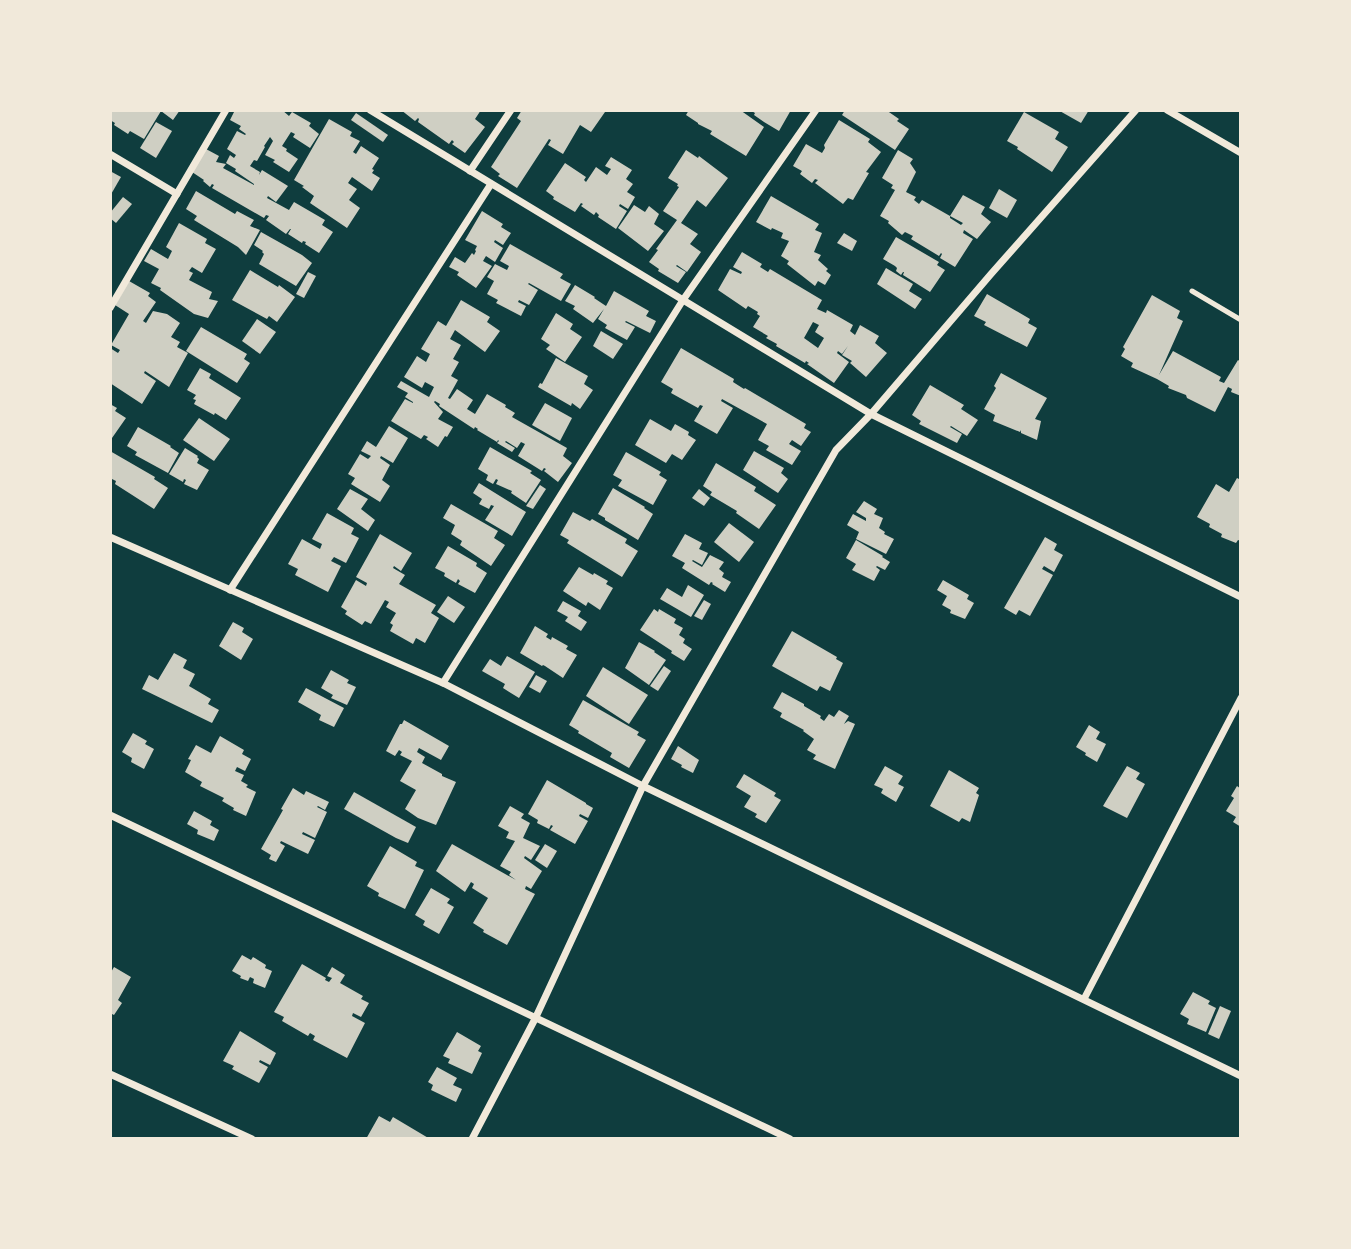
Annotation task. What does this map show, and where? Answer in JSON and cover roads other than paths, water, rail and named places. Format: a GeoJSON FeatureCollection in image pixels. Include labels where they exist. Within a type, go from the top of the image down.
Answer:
{"type":"FeatureCollection","features":[{"type":"Feature","properties":{"kind":"street"},"geometry":{"type":"LineString","coordinates":[[110,308],[226,110]]}},
{"type":"Feature","properties":{"kind":"street"},"geometry":{"type":"LineString","coordinates":[[370,110],[870,414],[1241,597]]}},
{"type":"Feature","properties":{"kind":"street"},"geometry":{"type":"LineString","coordinates":[[470,171],[511,110]]}},
{"type":"Feature","properties":{"kind":"street"},"geometry":{"type":"LineString","coordinates":[[443,683],[682,300],[816,110]]}},
{"type":"Feature","properties":{"kind":"street"},"geometry":{"type":"LineString","coordinates":[[472,1139],[535,1019],[643,786],[836,450],[1136,110]]}},
{"type":"Feature","properties":{"kind":"street"},"geometry":{"type":"LineString","coordinates":[[1167,110],[1241,153]]}},
{"type":"Feature","properties":{"kind":"street"},"geometry":{"type":"LineString","coordinates":[[110,154],[177,194]]}},
{"type":"Feature","properties":{"kind":"street"},"geometry":{"type":"LineString","coordinates":[[230,590],[491,184]]}},
{"type":"Feature","properties":{"kind":"street"},"geometry":{"type":"LineString","coordinates":[[110,537],[443,683],[643,786],[1241,1076]]}},
{"type":"Feature","properties":{"kind":"street"},"geometry":{"type":"LineString","coordinates":[[1084,999],[1241,698]]}},
{"type":"Feature","properties":{"kind":"street"},"geometry":{"type":"LineString","coordinates":[[110,816],[790,1139]]}},
{"type":"Feature","properties":{"kind":"street"},"geometry":{"type":"LineString","coordinates":[[110,1074],[251,1139]]}},
{"type":"Feature","properties":{"kind":"lane"},"geometry":{"type":"LineString","coordinates":[[1192,291],[1241,320]]}}]}
